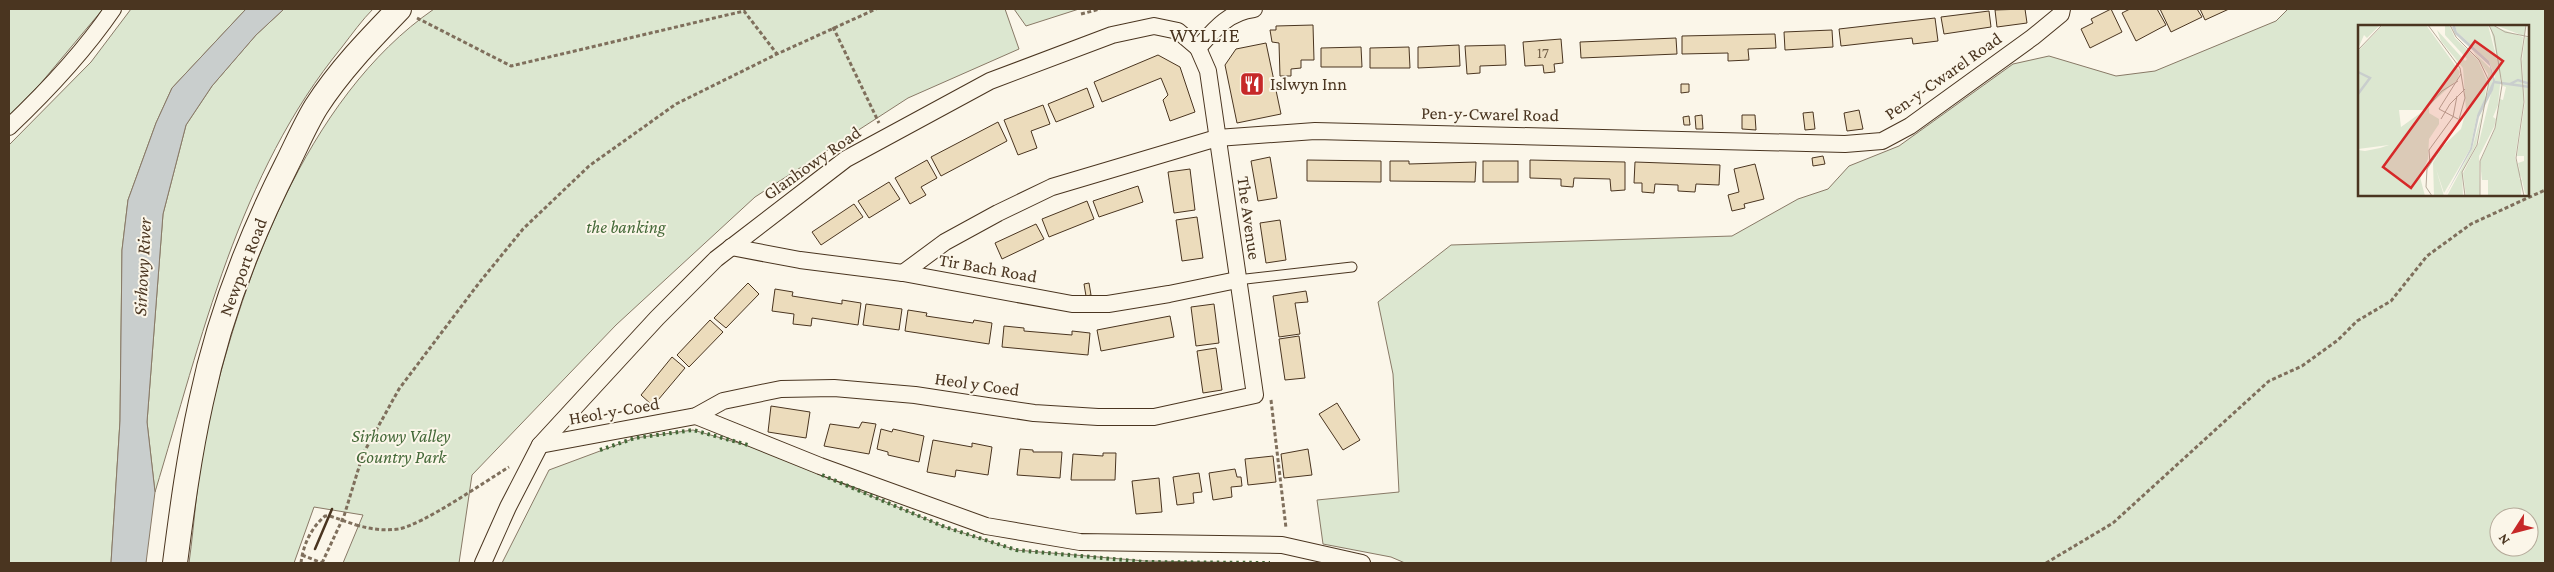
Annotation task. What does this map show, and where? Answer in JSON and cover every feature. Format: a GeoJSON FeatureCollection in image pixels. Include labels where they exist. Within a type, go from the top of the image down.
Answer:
{"type":"FeatureCollection","features":[{"type":"Feature","properties":{"kind":"main road","name":"Newport Road"},"geometry":{"type":"LineString","coordinates":[[175,563],[187,473],[201,401],[218,335],[244,259],[273,191],[316,108],[356,53],[403,11]]}},
{"type":"Feature","properties":{"kind":"street"},"geometry":{"type":"LineString","coordinates":[[9,127],[46,91],[88,45],[113,9]]}},
{"type":"Feature","properties":{"kind":"street"},"geometry":{"type":"LineString","coordinates":[[1198,48],[1221,22],[1242,10],[1254,9]]}},
{"type":"Feature","properties":{"kind":"street","name":"Pen-y-Cwarel Road"},"geometry":{"type":"LineString","coordinates":[[903,273],[945,242],[998,213],[1052,188],[1217,138],[1315,131],[1845,144],[1882,141],[1910,126],[2033,37],[2061,14],[2062,9]]}},
{"type":"Feature","properties":{"kind":"street","name":"Glanhowy Road"},"geometry":{"type":"LineString","coordinates":[[483,563],[508,506],[539,448],[657,318],[731,247],[846,159],[990,81],[1112,35],[1154,26],[1178,31],[1198,48]]}},
{"type":"Feature","properties":{"kind":"street","name":"The Avenue"},"geometry":{"type":"LineString","coordinates":[[1198,48],[1208,72],[1255,395]]}},
{"type":"Feature","properties":{"kind":"street","name":"Tir Bach Road"},"geometry":{"type":"LineString","coordinates":[[731,247],[800,260],[903,273],[1072,304],[1108,304],[1170,294],[1237,280]]}},
{"type":"Feature","properties":{"kind":"street","name":"Heol y Coed"},"geometry":{"type":"LineString","coordinates":[[696,416],[723,402],[781,389],[834,388],[915,395],[1034,413],[1098,417],[1154,417],[1255,395]]}},
{"type":"Feature","properties":{"kind":"street"},"geometry":{"type":"LineString","coordinates":[[696,416],[820,466],[986,526],[1080,542],[1288,546],[1362,563]]}},
{"type":"Feature","properties":{"kind":"street","name":"Heol-y-Coed"},"geometry":{"type":"LineString","coordinates":[[539,448],[696,416]]}},
{"type":"Feature","properties":{"kind":"lane"},"geometry":{"type":"LineString","coordinates":[[1237,280],[1352,268]]}},
{"type":"Feature","properties":{"kind":"path"},"geometry":{"type":"LineString","coordinates":[[302,555],[322,563],[344,516],[362,454],[399,389],[479,282],[523,229],[590,166],[676,104],[833,27],[876,9]]}},
{"type":"Feature","properties":{"kind":"path"},"geometry":{"type":"LineString","coordinates":[[1081,14],[1100,9]]}},
{"type":"Feature","properties":{"kind":"path"},"geometry":{"type":"LineString","coordinates":[[403,11],[511,66],[744,12],[777,54]]}},
{"type":"Feature","properties":{"kind":"path"},"geometry":{"type":"LineString","coordinates":[[833,27],[886,137]]}},
{"type":"Feature","properties":{"kind":"path"},"geometry":{"type":"LineString","coordinates":[[2046,563],[2113,523],[2269,381],[2302,366],[2338,340],[2357,321],[2391,301],[2427,256],[2471,224],[2545,190]]}},
{"type":"Feature","properties":{"kind":"path"},"geometry":{"type":"LineString","coordinates":[[1271,400],[1288,546]]}},
{"type":"Feature","properties":{"kind":"path"},"geometry":{"type":"LineString","coordinates":[[301,563],[302,555],[315,524],[325,516],[379,531],[400,529],[431,514],[539,448]]}},
{"type":"Feature","properties":{"kind":"green space"},"geometry":{"type":"Polygon","coordinates":[[[9,9],[103,9],[41,83],[9,116],[9,9]]]}},
{"type":"Feature","properties":{"kind":"green space"},"geometry":{"type":"Polygon","coordinates":[[[131,9],[246,9],[172,88],[156,123],[128,200],[122,250],[120,421],[111,563],[9,563],[9,145],[91,62],[131,9]]]}},
{"type":"Feature","properties":{"kind":"green space"},"geometry":{"type":"Polygon","coordinates":[[[284,9],[373,9],[353,32],[306,96],[276,148],[250,203],[227,259],[207,317],[155,492],[147,422],[163,214],[186,125],[212,86],[256,35],[284,9]]]}},
{"type":"Feature","properties":{"kind":"green space"},"geometry":{"type":"Polygon","coordinates":[[[434,9],[1005,9],[1019,49],[908,98],[755,197],[616,325],[472,475],[459,563],[343,563],[363,515],[314,507],[294,563],[189,563],[203,448],[220,375],[237,316],[259,257],[284,199],[314,143],[349,92],[389,47],[434,9]]]}},
{"type":"Feature","properties":{"kind":"green space"},"geometry":{"type":"Polygon","coordinates":[[[1014,9],[1079,9],[1026,26],[1014,9]]]}},
{"type":"Feature","properties":{"kind":"green space"},"geometry":{"type":"Polygon","coordinates":[[[2288,9],[2545,9],[2545,563],[1405,563],[1391,557],[1323,544],[1317,500],[1399,492],[1393,374],[1378,302],[1451,245],[1732,236],[1798,199],[1828,189],[1849,166],[1899,146],[2013,64],[2049,56],[2116,76],[2155,71],[2276,21],[2288,9]]]}},
{"type":"Feature","properties":{"kind":"green space"},"geometry":{"type":"Polygon","coordinates":[[[693,430],[760,449],[945,527],[1016,550],[1145,561],[1270,563],[502,563],[549,470],[635,438],[693,430]]]}},
{"type":"Feature","properties":{"kind":"water","name":"Sirhowy River"},"geometry":{"type":"Polygon","coordinates":[[[246,9],[284,9],[256,35],[212,86],[186,125],[163,214],[147,422],[155,492],[146,563],[111,563],[120,421],[122,250],[128,200],[156,123],[172,88],[246,9]]]}},
{"type":"Feature","properties":{"kind":"building"},"geometry":{"type":"Polygon","coordinates":[[[2025,9],[2027,23],[1997,27],[1995,10],[2025,9]]]}},
{"type":"Feature","properties":{"kind":"building"},"geometry":{"type":"Polygon","coordinates":[[[2111,9],[2122,32],[2090,48],[2081,29],[2093,23],[2091,19],[2111,9]]]}},
{"type":"Feature","properties":{"kind":"building"},"geometry":{"type":"Polygon","coordinates":[[[2130,9],[2157,9],[2166,25],[2136,41],[2122,13],[2130,9]]]}},
{"type":"Feature","properties":{"kind":"building"},"geometry":{"type":"Polygon","coordinates":[[[2160,9],[2197,9],[2202,17],[2171,32],[2160,9]]]}},
{"type":"Feature","properties":{"kind":"building"},"geometry":{"type":"Polygon","coordinates":[[[2200,9],[2229,9],[2205,20],[2200,9]]]}},
{"type":"Feature","properties":{"kind":"building"},"geometry":{"type":"Polygon","coordinates":[[[1989,11],[1991,27],[1944,34],[1941,17],[1989,11]]]}},
{"type":"Feature","properties":{"kind":"building"},"geometry":{"type":"Polygon","coordinates":[[[1935,18],[1938,41],[1913,44],[1912,38],[1841,46],[1839,29],[1935,18]]]}},
{"type":"Feature","properties":{"kind":"building"},"geometry":{"type":"Polygon","coordinates":[[[1313,25],[1314,60],[1301,60],[1301,68],[1291,69],[1291,76],[1280,76],[1279,43],[1272,42],[1270,30],[1276,30],[1276,26],[1313,25]]]}},
{"type":"Feature","properties":{"kind":"building"},"geometry":{"type":"Polygon","coordinates":[[[1832,30],[1833,47],[1785,50],[1784,32],[1832,30]]]}},
{"type":"Feature","properties":{"kind":"building"},"geometry":{"type":"Polygon","coordinates":[[[1775,34],[1776,48],[1748,49],[1749,60],[1728,61],[1728,53],[1682,54],[1682,36],[1775,34]]]}},
{"type":"Feature","properties":{"kind":"building"},"geometry":{"type":"Polygon","coordinates":[[[1676,38],[1677,54],[1581,58],[1580,42],[1676,38]]]}},
{"type":"Feature","properties":{"kind":"building"},"geometry":{"type":"Polygon","coordinates":[[[1561,39],[1563,63],[1554,64],[1555,72],[1544,73],[1543,65],[1525,66],[1523,42],[1561,39]]]}},
{"type":"Feature","properties":{"kind":"building"},"geometry":{"type":"Polygon","coordinates":[[[1266,43],[1281,114],[1237,123],[1225,65],[1236,49],[1266,43]]]}},
{"type":"Feature","properties":{"kind":"building"},"geometry":{"type":"Polygon","coordinates":[[[1459,45],[1460,66],[1418,68],[1418,47],[1459,45]]]}},
{"type":"Feature","properties":{"kind":"building"},"geometry":{"type":"Polygon","coordinates":[[[1505,45],[1506,65],[1480,66],[1480,73],[1467,74],[1465,46],[1505,45]]]}},
{"type":"Feature","properties":{"kind":"building"},"geometry":{"type":"Polygon","coordinates":[[[1361,47],[1362,67],[1321,67],[1321,48],[1361,47]]]}},
{"type":"Feature","properties":{"kind":"building"},"geometry":{"type":"Polygon","coordinates":[[[1409,47],[1410,68],[1370,68],[1370,48],[1409,47]]]}},
{"type":"Feature","properties":{"kind":"building"},"geometry":{"type":"Polygon","coordinates":[[[1158,55],[1180,67],[1195,112],[1170,121],[1163,100],[1168,95],[1161,78],[1102,102],[1094,82],[1158,55]]]}},
{"type":"Feature","properties":{"kind":"building"},"geometry":{"type":"Polygon","coordinates":[[[1681,84],[1689,84],[1689,92],[1681,93],[1681,84]]]}},
{"type":"Feature","properties":{"kind":"building"},"geometry":{"type":"Polygon","coordinates":[[[1087,88],[1094,107],[1056,122],[1048,104],[1087,88]]]}},
{"type":"Feature","properties":{"kind":"building"},"geometry":{"type":"Polygon","coordinates":[[[1043,105],[1050,124],[1031,131],[1037,148],[1018,155],[1004,120],[1043,105]]]}},
{"type":"Feature","properties":{"kind":"building"},"geometry":{"type":"Polygon","coordinates":[[[1859,110],[1863,129],[1847,131],[1844,113],[1859,110]]]}},
{"type":"Feature","properties":{"kind":"building"},"geometry":{"type":"Polygon","coordinates":[[[1813,112],[1815,129],[1805,130],[1803,113],[1813,112]]]}},
{"type":"Feature","properties":{"kind":"building"},"geometry":{"type":"Polygon","coordinates":[[[1702,115],[1703,129],[1696,129],[1695,116],[1702,115]]]}},
{"type":"Feature","properties":{"kind":"building"},"geometry":{"type":"Polygon","coordinates":[[[1742,115],[1755,115],[1756,130],[1742,129],[1742,115]]]}},
{"type":"Feature","properties":{"kind":"building"},"geometry":{"type":"Polygon","coordinates":[[[1689,116],[1690,125],[1684,125],[1683,117],[1689,116]]]}},
{"type":"Feature","properties":{"kind":"building"},"geometry":{"type":"Polygon","coordinates":[[[998,122],[1007,141],[941,176],[931,157],[998,122]]]}},
{"type":"Feature","properties":{"kind":"building"},"geometry":{"type":"Polygon","coordinates":[[[1823,156],[1825,164],[1813,166],[1812,158],[1823,156]]]}},
{"type":"Feature","properties":{"kind":"building"},"geometry":{"type":"Polygon","coordinates":[[[1270,157],[1277,198],[1258,201],[1251,161],[1270,157]]]}},
{"type":"Feature","properties":{"kind":"building"},"geometry":{"type":"Polygon","coordinates":[[[927,160],[937,178],[921,187],[926,195],[910,204],[895,178],[927,160]]]}},
{"type":"Feature","properties":{"kind":"building"},"geometry":{"type":"Polygon","coordinates":[[[1307,160],[1381,161],[1381,182],[1307,181],[1307,160]]]}},
{"type":"Feature","properties":{"kind":"building"},"geometry":{"type":"Polygon","coordinates":[[[1530,160],[1625,162],[1625,190],[1611,191],[1610,179],[1574,178],[1573,187],[1561,186],[1561,179],[1530,178],[1530,160]]]}},
{"type":"Feature","properties":{"kind":"building"},"geometry":{"type":"Polygon","coordinates":[[[1390,161],[1409,161],[1409,164],[1476,162],[1475,182],[1390,181],[1390,161]]]}},
{"type":"Feature","properties":{"kind":"building"},"geometry":{"type":"Polygon","coordinates":[[[1483,161],[1518,161],[1518,182],[1483,182],[1483,161]]]}},
{"type":"Feature","properties":{"kind":"building"},"geometry":{"type":"Polygon","coordinates":[[[1635,162],[1720,165],[1719,185],[1696,184],[1695,192],[1678,191],[1678,185],[1655,184],[1654,193],[1642,192],[1642,183],[1634,183],[1635,162]]]}},
{"type":"Feature","properties":{"kind":"building"},"geometry":{"type":"Polygon","coordinates":[[[1755,164],[1764,199],[1744,204],[1745,208],[1732,211],[1728,195],[1739,192],[1734,169],[1755,164]]]}},
{"type":"Feature","properties":{"kind":"building"},"geometry":{"type":"Polygon","coordinates":[[[1190,169],[1195,210],[1174,213],[1168,172],[1190,169]]]}},
{"type":"Feature","properties":{"kind":"building"},"geometry":{"type":"Polygon","coordinates":[[[889,182],[900,199],[869,218],[858,201],[889,182]]]}},
{"type":"Feature","properties":{"kind":"building"},"geometry":{"type":"Polygon","coordinates":[[[1138,186],[1143,202],[1099,217],[1093,201],[1138,186]]]}},
{"type":"Feature","properties":{"kind":"building"},"geometry":{"type":"Polygon","coordinates":[[[1087,201],[1094,219],[1049,237],[1042,219],[1087,201]]]}},
{"type":"Feature","properties":{"kind":"building"},"geometry":{"type":"Polygon","coordinates":[[[854,204],[863,217],[821,245],[812,232],[854,204]]]}},
{"type":"Feature","properties":{"kind":"building"},"geometry":{"type":"Polygon","coordinates":[[[1197,217],[1203,258],[1182,261],[1176,220],[1197,217]]]}},
{"type":"Feature","properties":{"kind":"building"},"geometry":{"type":"Polygon","coordinates":[[[1280,220],[1286,260],[1266,263],[1260,223],[1280,220]]]}},
{"type":"Feature","properties":{"kind":"building"},"geometry":{"type":"Polygon","coordinates":[[[1036,224],[1044,239],[1002,259],[995,243],[1036,224]]]}},
{"type":"Feature","properties":{"kind":"building"},"geometry":{"type":"Polygon","coordinates":[[[748,283],[759,294],[726,328],[714,318],[748,283]]]}},
{"type":"Feature","properties":{"kind":"building"},"geometry":{"type":"Polygon","coordinates":[[[1089,283],[1091,295],[1086,296],[1084,284],[1089,283]]]}},
{"type":"Feature","properties":{"kind":"building"},"geometry":{"type":"Polygon","coordinates":[[[775,289],[793,292],[792,296],[842,304],[842,300],[861,303],[858,325],[812,318],[811,326],[793,324],[794,314],[772,311],[775,289]]]}},
{"type":"Feature","properties":{"kind":"building"},"geometry":{"type":"Polygon","coordinates":[[[1306,291],[1308,302],[1295,303],[1300,334],[1279,337],[1273,296],[1306,291]]]}},
{"type":"Feature","properties":{"kind":"building"},"geometry":{"type":"Polygon","coordinates":[[[866,304],[902,309],[899,330],[863,325],[866,304]]]}},
{"type":"Feature","properties":{"kind":"building"},"geometry":{"type":"Polygon","coordinates":[[[1214,304],[1219,343],[1196,346],[1191,307],[1214,304]]]}},
{"type":"Feature","properties":{"kind":"building"},"geometry":{"type":"Polygon","coordinates":[[[908,310],[927,313],[926,316],[973,323],[974,320],[992,323],[989,344],[905,331],[908,310]]]}},
{"type":"Feature","properties":{"kind":"building"},"geometry":{"type":"Polygon","coordinates":[[[1170,316],[1174,337],[1101,351],[1097,330],[1170,316]]]}},
{"type":"Feature","properties":{"kind":"building"},"geometry":{"type":"Polygon","coordinates":[[[710,320],[723,332],[689,367],[677,355],[710,320]]]}},
{"type":"Feature","properties":{"kind":"building"},"geometry":{"type":"Polygon","coordinates":[[[1004,326],[1024,328],[1024,331],[1072,335],[1072,331],[1090,333],[1088,355],[1002,347],[1004,326]]]}},
{"type":"Feature","properties":{"kind":"building"},"geometry":{"type":"Polygon","coordinates":[[[1299,336],[1305,378],[1285,380],[1279,339],[1299,336]]]}},
{"type":"Feature","properties":{"kind":"building"},"geometry":{"type":"Polygon","coordinates":[[[1216,348],[1222,390],[1203,393],[1197,351],[1216,348]]]}},
{"type":"Feature","properties":{"kind":"building"},"geometry":{"type":"Polygon","coordinates":[[[672,357],[685,368],[653,406],[641,395],[672,357]]]}},
{"type":"Feature","properties":{"kind":"building"},"geometry":{"type":"Polygon","coordinates":[[[1337,403],[1360,440],[1343,450],[1319,414],[1337,403]]]}},
{"type":"Feature","properties":{"kind":"building"},"geometry":{"type":"Polygon","coordinates":[[[771,406],[810,412],[806,438],[768,432],[771,406]]]}},
{"type":"Feature","properties":{"kind":"building"},"geometry":{"type":"Polygon","coordinates":[[[862,422],[876,424],[869,454],[824,446],[830,424],[859,428],[862,422]]]}},
{"type":"Feature","properties":{"kind":"building"},"geometry":{"type":"Polygon","coordinates":[[[881,429],[892,432],[893,429],[924,436],[919,462],[888,455],[888,452],[877,449],[881,429]]]}},
{"type":"Feature","properties":{"kind":"building"},"geometry":{"type":"Polygon","coordinates":[[[933,440],[972,447],[972,443],[992,447],[988,475],[956,470],[955,477],[927,472],[933,440]]]}},
{"type":"Feature","properties":{"kind":"building"},"geometry":{"type":"Polygon","coordinates":[[[1020,449],[1033,450],[1033,452],[1062,452],[1060,478],[1017,475],[1020,449]]]}},
{"type":"Feature","properties":{"kind":"building"},"geometry":{"type":"Polygon","coordinates":[[[1308,449],[1312,475],[1284,478],[1281,454],[1308,449]]]}},
{"type":"Feature","properties":{"kind":"building"},"geometry":{"type":"Polygon","coordinates":[[[1103,453],[1116,453],[1115,480],[1071,480],[1073,454],[1103,456],[1103,453]]]}},
{"type":"Feature","properties":{"kind":"building"},"geometry":{"type":"Polygon","coordinates":[[[1273,456],[1276,482],[1248,485],[1245,459],[1273,456]]]}},
{"type":"Feature","properties":{"kind":"building"},"geometry":{"type":"Polygon","coordinates":[[[1235,469],[1237,477],[1241,477],[1242,486],[1231,487],[1232,497],[1213,500],[1209,473],[1235,469]]]}},
{"type":"Feature","properties":{"kind":"building"},"geometry":{"type":"Polygon","coordinates":[[[1199,473],[1202,492],[1193,493],[1194,503],[1177,505],[1173,477],[1199,473]]]}},
{"type":"Feature","properties":{"kind":"building"},"geometry":{"type":"Polygon","coordinates":[[[1159,478],[1162,512],[1136,514],[1132,481],[1159,478]]]}},
{"type":"Feature","properties":{"kind":"hedge"},"geometry":{"type":"LineString","coordinates":[[600,450],[635,438],[693,430],[748,445]]}},
{"type":"Feature","properties":{"kind":"hedge"},"geometry":{"type":"LineString","coordinates":[[822,475],[945,527],[1016,550],[1145,562],[1270,563]]}},
{"type":"Feature","properties":{"kind":"wall"},"geometry":{"type":"LineString","coordinates":[[315,549],[332,509]]}},
{"type":"Feature","properties":{"kind":"place","name":"Islwyn Inn"},"geometry":{"type":"Point","coordinates":[1252,84]}},
{"type":"Feature","properties":{"kind":"district","name":"WYLLIE"},"geometry":{"type":"Point","coordinates":[1205,35]}},
{"type":"Feature","properties":{"kind":"park label","name":"the banking"},"geometry":{"type":"Point","coordinates":[626,227]}},
{"type":"Feature","properties":{"kind":"park label","name":"Sirhowy Valley Country Park"},"geometry":{"type":"Point","coordinates":[401,446]}}]}
